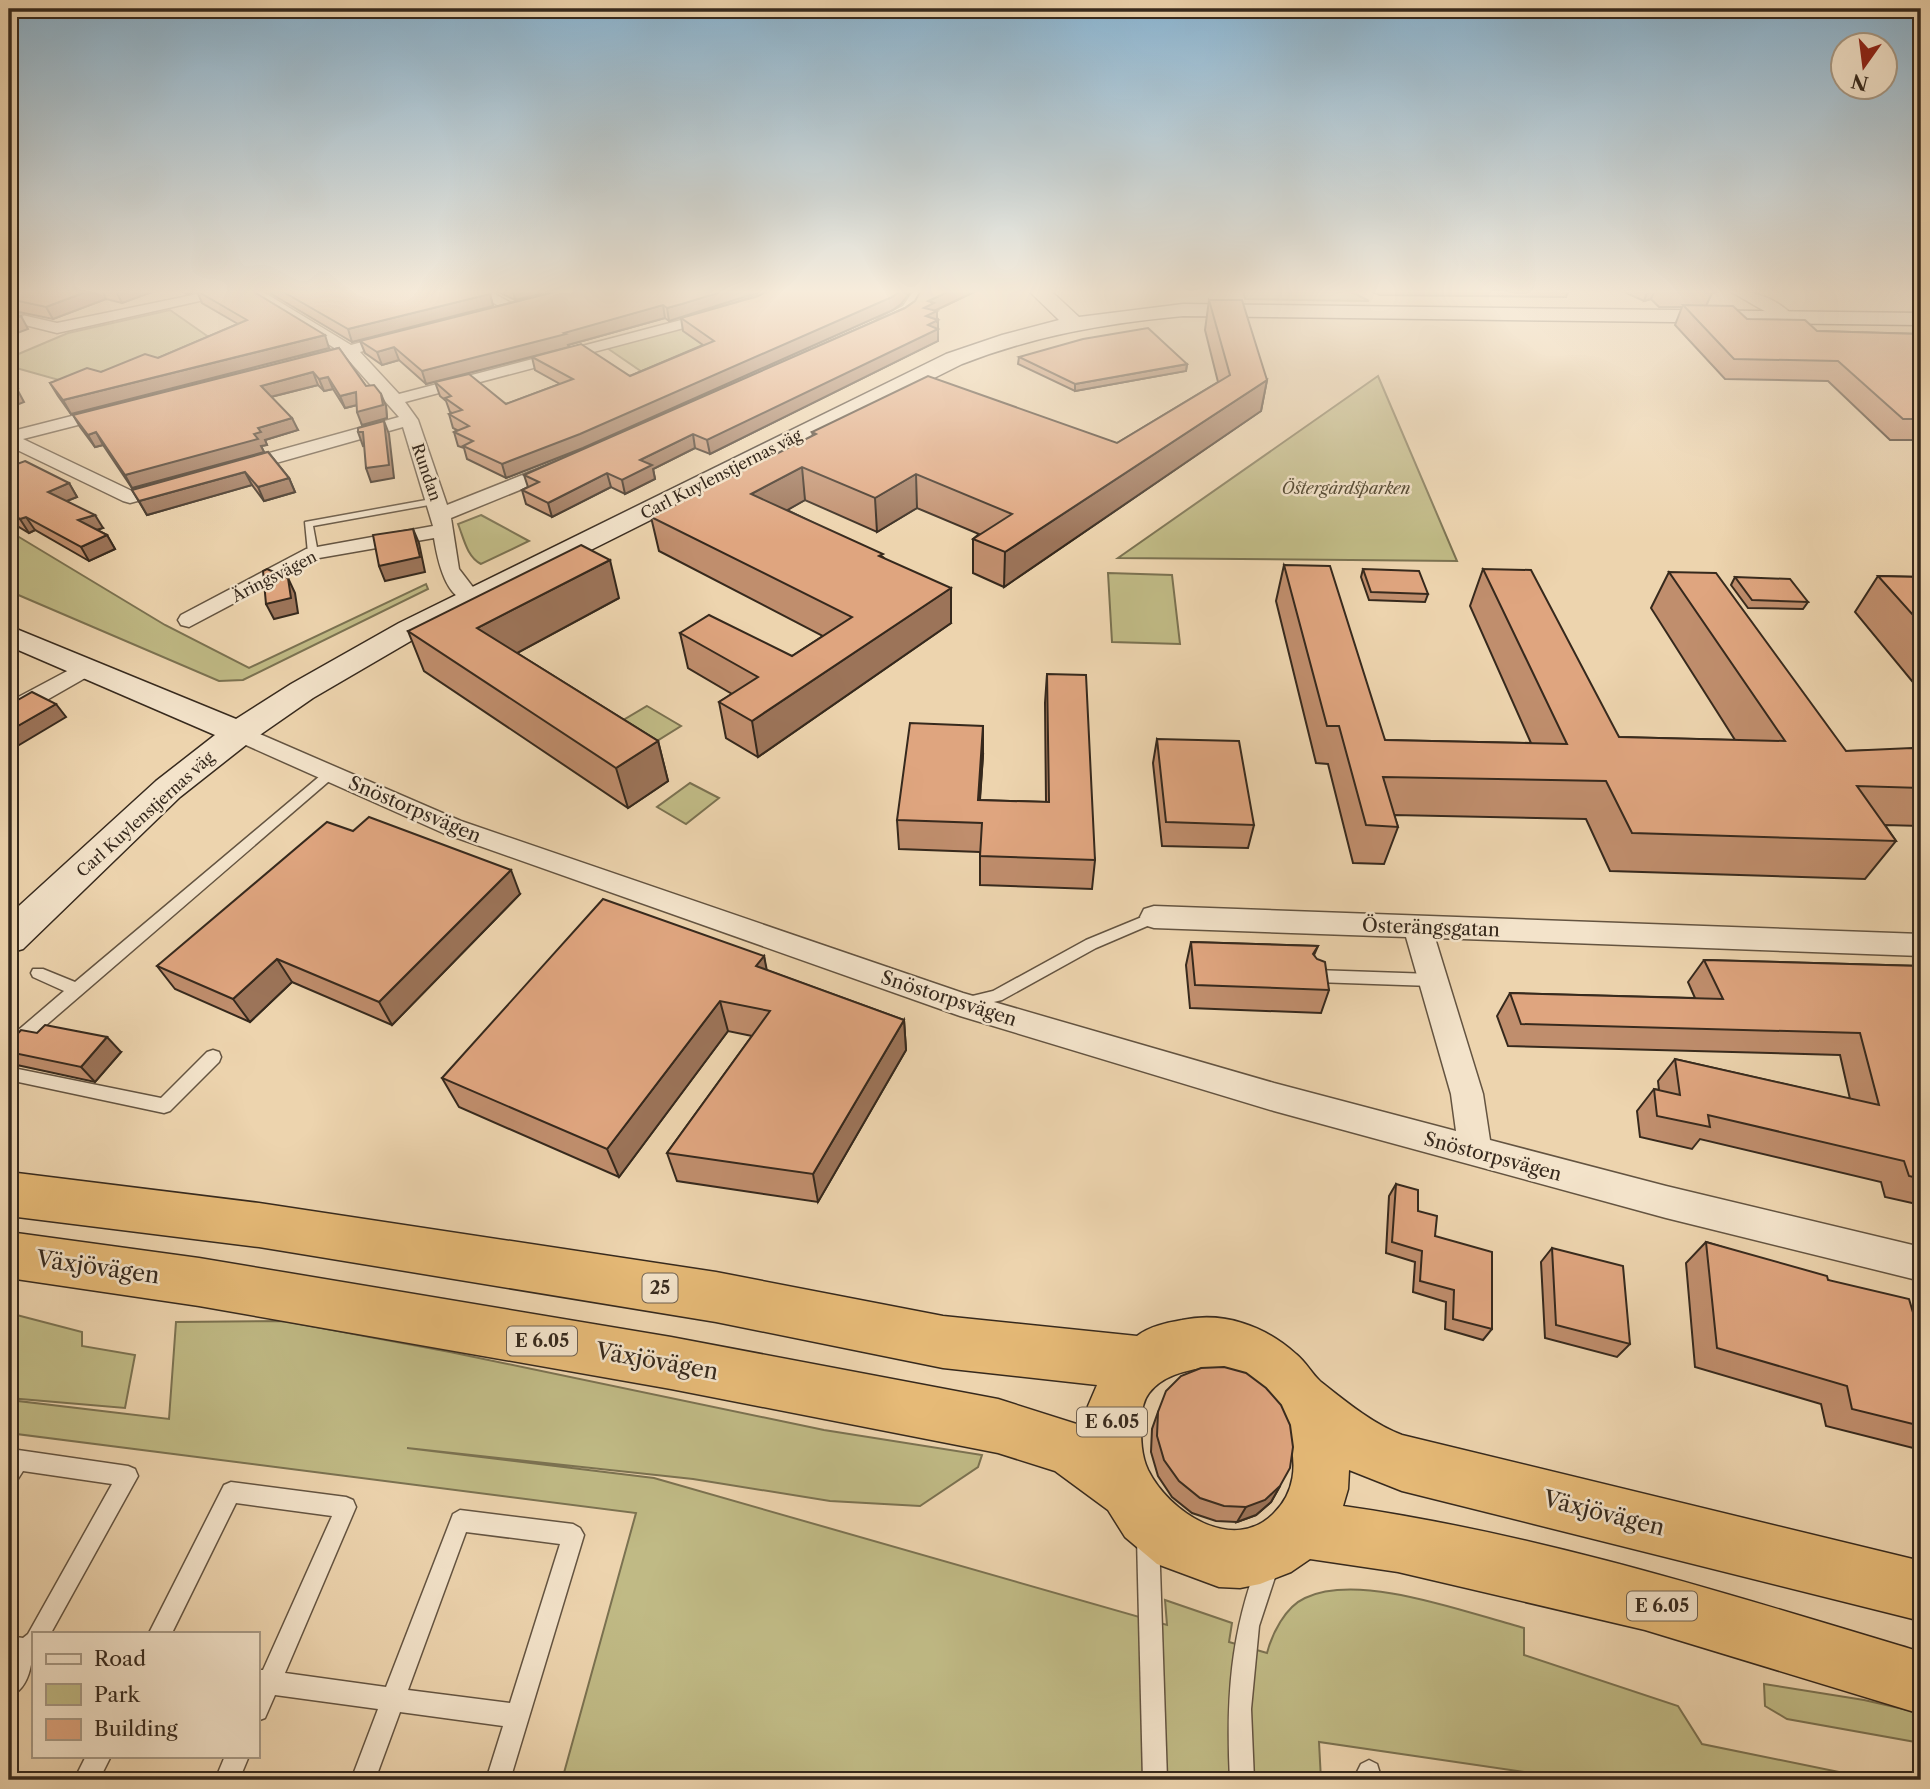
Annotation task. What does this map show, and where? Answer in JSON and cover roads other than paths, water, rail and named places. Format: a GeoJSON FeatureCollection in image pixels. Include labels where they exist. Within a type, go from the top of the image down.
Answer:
{"type":"FeatureCollection","features":[{"type":"Feature","properties":{"kind":"highway","name":"25"},"geometry":{"type":"LineString","coordinates":[[9,1194],[260,1225],[716,1297],[943,1342],[1142,1363]]}},
{"type":"Feature","properties":{"kind":"highway","name":"Växjövägen"},"geometry":{"type":"LineString","coordinates":[[9,1255],[199,1282],[671,1363],[998,1426],[1070,1448],[1187,1550],[1208,1557],[1231,1560],[1286,1540],[1398,1543],[1645,1601],[1921,1683]]}},
{"type":"Feature","properties":{"kind":"highway","name":"Växjövägen"},"geometry":{"type":"LineString","coordinates":[[1136,1505],[1113,1453],[1113,1419],[1123,1388],[1142,1363],[1156,1353],[1188,1342],[1224,1343],[1242,1349],[1268,1364],[1290,1384],[1302,1401],[1318,1438],[1321,1477],[1310,1513],[1286,1540]]}},
{"type":"Feature","properties":{"kind":"highway","name":"Växjövägen"},"geometry":{"type":"LineString","coordinates":[[1302,1401],[1368,1450],[1402,1463],[1921,1591]]}},
{"type":"Feature","properties":{"kind":"street","name":"Rundan"},"geometry":{"type":"LineString","coordinates":[[371,373],[410,420],[441,515],[449,569],[464,591],[474,597]]}},
{"type":"Feature","properties":{"kind":"street"},"geometry":{"type":"LineString","coordinates":[[395,400],[495,373]]}},
{"type":"Feature","properties":{"kind":"street","name":"Carl Kuylenstjernas väg"},"geometry":{"type":"LineString","coordinates":[[9,938],[168,789],[239,733],[358,658],[410,629],[925,373]]}},
{"type":"Feature","properties":{"kind":"street"},"geometry":{"type":"LineString","coordinates":[[9,438],[134,405]]}},
{"type":"Feature","properties":{"kind":"street"},"geometry":{"type":"LineString","coordinates":[[223,472],[410,420]]}},
{"type":"Feature","properties":{"kind":"street"},"geometry":{"type":"LineString","coordinates":[[9,438],[130,497],[183,482]]}},
{"type":"Feature","properties":{"kind":"street","name":"Äringsvägen"},"geometry":{"type":"LineString","coordinates":[[189,620],[313,554],[441,515],[578,460]]}},
{"type":"Feature","properties":{"kind":"street","name":"Snöstorpsvägen"},"geometry":{"type":"LineString","coordinates":[[9,635],[452,827],[960,1004],[1274,1097],[1921,1264]]}},
{"type":"Feature","properties":{"kind":"street"},"geometry":{"type":"LineString","coordinates":[[9,712],[86,668]]}},
{"type":"Feature","properties":{"kind":"street","name":"Österängsgatan"},"geometry":{"type":"LineString","coordinates":[[1154,917],[1921,945]]}},
{"type":"Feature","properties":{"kind":"street"},"geometry":{"type":"LineString","coordinates":[[1417,927],[1467,1094],[1475,1151]]}},
{"type":"Feature","properties":{"kind":"lane"},"geometry":{"type":"LineString","coordinates":[[313,554],[308,524],[441,515]]}},
{"type":"Feature","properties":{"kind":"lane"},"geometry":{"type":"LineString","coordinates":[[9,1047],[331,773]]}},
{"type":"Feature","properties":{"kind":"lane","name":"Österängsgatan"},"geometry":{"type":"LineString","coordinates":[[960,1004],[997,996],[1091,944],[1154,917]]}},
{"type":"Feature","properties":{"kind":"lane"},"geometry":{"type":"LineString","coordinates":[[38,973],[77,990]]}},
{"type":"Feature","properties":{"kind":"lane"},"geometry":{"type":"LineString","coordinates":[[1315,976],[1432,980]]}},
{"type":"Feature","properties":{"kind":"lane"},"geometry":{"type":"LineString","coordinates":[[9,1070],[13,1074],[164,1106],[214,1057]]}},
{"type":"Feature","properties":{"kind":"lane"},"geometry":{"type":"LineString","coordinates":[[9,1475],[18,1460],[128,1476],[37,1632]]}},
{"type":"Feature","properties":{"kind":"lane"},"geometry":{"type":"LineString","coordinates":[[161,1632],[231,1492],[346,1507],[263,1682],[259,1701]]}},
{"type":"Feature","properties":{"kind":"lane"},"geometry":{"type":"LineString","coordinates":[[1136,1505],[1155,1780]]}},
{"type":"Feature","properties":{"kind":"lane"},"geometry":{"type":"LineString","coordinates":[[363,1780],[460,1521],[573,1535],[498,1780]]}},
{"type":"Feature","properties":{"kind":"lane"},"geometry":{"type":"LineString","coordinates":[[1242,1780],[1239,1709],[1248,1626],[1286,1540]]}},
{"type":"Feature","properties":{"kind":"lane"},"geometry":{"type":"LineString","coordinates":[[9,1686],[29,1645]]}},
{"type":"Feature","properties":{"kind":"lane"},"geometry":{"type":"LineString","coordinates":[[263,1682],[517,1716]]}},
{"type":"Feature","properties":{"kind":"lane"},"geometry":{"type":"LineString","coordinates":[[86,1780],[98,1758]]}},
{"type":"Feature","properties":{"kind":"lane"},"geometry":{"type":"LineString","coordinates":[[227,1780],[236,1758]]}},
{"type":"Feature","properties":{"kind":"park label","name":"Östergårdsparken"},"geometry":{"type":"Point","coordinates":[1346,488]}}]}
